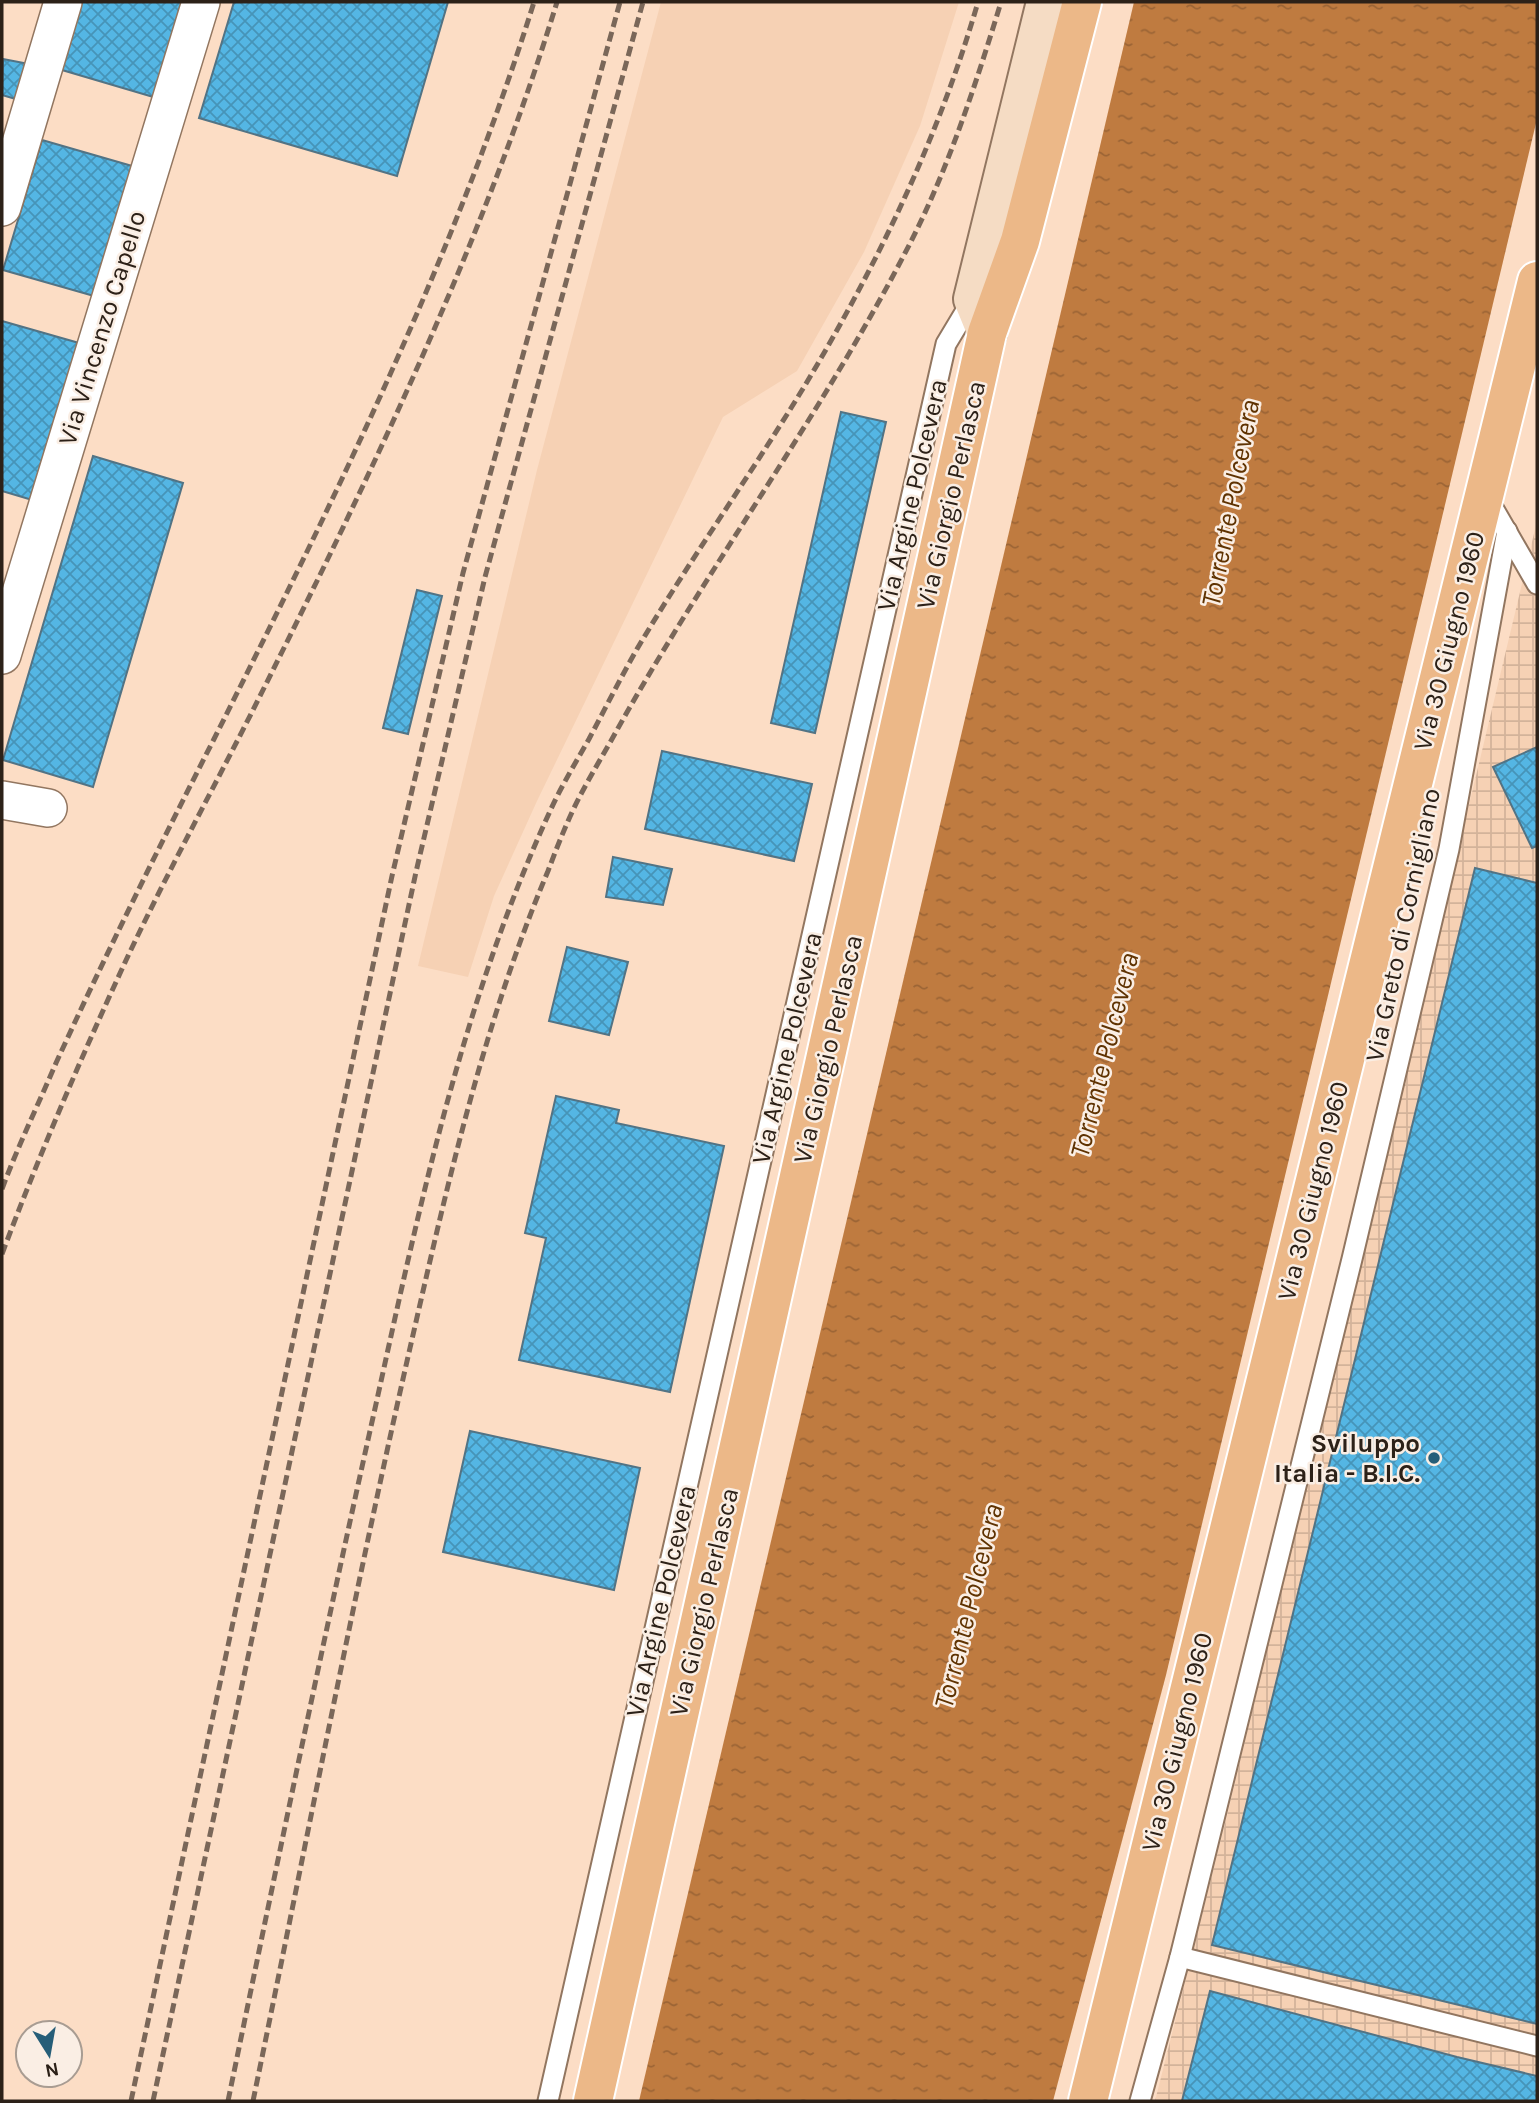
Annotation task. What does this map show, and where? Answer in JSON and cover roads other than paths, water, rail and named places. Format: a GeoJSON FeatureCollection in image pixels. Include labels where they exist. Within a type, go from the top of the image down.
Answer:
{"type":"FeatureCollection","features":[{"type":"Feature","properties":{"kind":"main road","name":"Via Argine Polcevera"},"geometry":{"type":"LineString","coordinates":[[980,316],[1046,2]]}},
{"type":"Feature","properties":{"kind":"main road","name":"Via Giorgio Perlasca"},"geometry":{"type":"LineString","coordinates":[[593,2101],[980,316],[1020,241],[1082,2]]}},
{"type":"Feature","properties":{"kind":"main road","name":"Via 30 Giugno 1960"},"geometry":{"type":"LineString","coordinates":[[1088,2101],[1537,281]]}},
{"type":"Feature","properties":{"kind":"street"},"geometry":{"type":"LineString","coordinates":[[2,207],[63,2]]}},
{"type":"Feature","properties":{"kind":"street","name":"Via Vincenzo Capello"},"geometry":{"type":"LineString","coordinates":[[2,655],[201,2]]}},
{"type":"Feature","properties":{"kind":"street"},"geometry":{"type":"LineString","coordinates":[[2,800],[48,808]]}},
{"type":"Feature","properties":{"kind":"lane","name":"Via Argine Polcevera"},"geometry":{"type":"LineString","coordinates":[[548,2101],[946,344],[980,316]]}},
{"type":"Feature","properties":{"kind":"lane"},"geometry":{"type":"LineString","coordinates":[[1485,494],[1537,584]]}},
{"type":"Feature","properties":{"kind":"lane","name":"Via Greto di Cornigliano"},"geometry":{"type":"LineString","coordinates":[[1140,2101],[1180,1957],[1352,1259],[1449,849],[1507,531]]}},
{"type":"Feature","properties":{"kind":"lane"},"geometry":{"type":"LineString","coordinates":[[1180,1957],[1537,2046]]}},
{"type":"Feature","properties":{"kind":"water","name":"Torrente Polcevera"},"geometry":{"type":"Polygon","coordinates":[[[1134,2],[1537,2],[1537,119],[1166,1675],[1053,2101],[639,2101],[1134,2]]]}},
{"type":"Feature","properties":{"kind":"railway"},"geometry":{"type":"LineString","coordinates":[[2,1189],[21,1141],[94,982],[303,559],[389,377],[467,192],[534,2]]}},
{"type":"Feature","properties":{"kind":"railway"},"geometry":{"type":"LineString","coordinates":[[2,1254],[62,1104],[128,956],[343,528],[423,356],[495,181],[557,2]]}},
{"type":"Feature","properties":{"kind":"railway"},"geometry":{"type":"LineString","coordinates":[[131,2101],[392,876],[463,573],[620,2]]}},
{"type":"Feature","properties":{"kind":"railway"},"geometry":{"type":"LineString","coordinates":[[153,2101],[416,872],[485,577],[643,2]]}},
{"type":"Feature","properties":{"kind":"railway"},"geometry":{"type":"LineString","coordinates":[[228,2101],[319,1665],[410,1252],[447,1102],[493,954],[520,881],[564,782],[660,612],[802,391],[848,311],[892,225],[931,138],[978,2]]}},
{"type":"Feature","properties":{"kind":"railway"},"geometry":{"type":"LineString","coordinates":[[253,2101],[369,1536],[424,1287],[468,1106],[525,929],[567,824],[592,774],[684,617],[834,378],[904,255],[946,163],[1001,2]]}},
{"type":"Feature","properties":{"kind":"place","name":"Sviluppo Italia - B.I.C."},"geometry":{"type":"Point","coordinates":[1434,1458]}}]}
